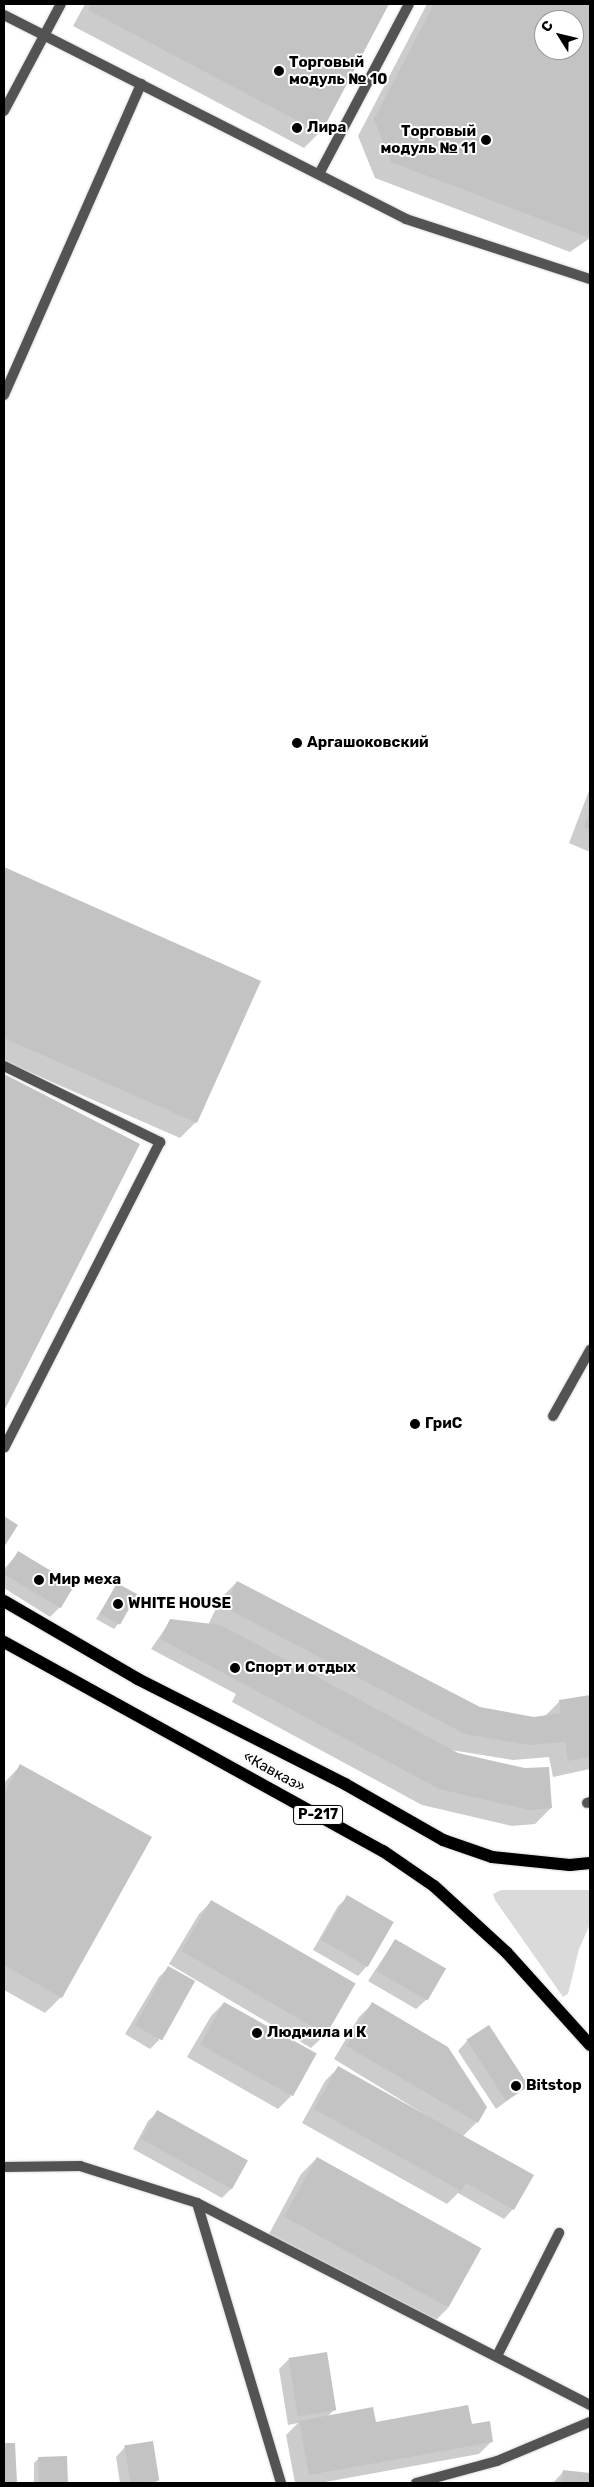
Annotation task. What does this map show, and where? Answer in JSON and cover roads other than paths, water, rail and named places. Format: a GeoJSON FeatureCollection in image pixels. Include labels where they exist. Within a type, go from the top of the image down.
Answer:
{"type":"FeatureCollection","features":[{"type":"Feature","properties":{"kind":"main road","name":"«Кавказ»"},"geometry":{"type":"LineString","coordinates":[[4,1602],[138,1680],[345,1784],[443,1840],[492,1857],[570,1865],[590,1863]]}},
{"type":"Feature","properties":{"kind":"main road","name":"«Кавказ»"},"geometry":{"type":"LineString","coordinates":[[4,1642],[383,1850],[434,1886],[507,1953],[590,2045]]}},
{"type":"Feature","properties":{"kind":"street"},"geometry":{"type":"LineString","coordinates":[[4,111],[61,4]]}},
{"type":"Feature","properties":{"kind":"street"},"geometry":{"type":"LineString","coordinates":[[319,174],[409,4]]}},
{"type":"Feature","properties":{"kind":"street"},"geometry":{"type":"LineString","coordinates":[[4,15],[406,219],[590,279]]}},
{"type":"Feature","properties":{"kind":"street"},"geometry":{"type":"LineString","coordinates":[[4,395],[141,84]]}},
{"type":"Feature","properties":{"kind":"street"},"geometry":{"type":"LineString","coordinates":[[4,1066],[160,1142],[4,1448]]}},
{"type":"Feature","properties":{"kind":"street"},"geometry":{"type":"LineString","coordinates":[[554,1416],[590,1350]]}},
{"type":"Feature","properties":{"kind":"street"},"geometry":{"type":"LineString","coordinates":[[4,2167],[80,2166],[197,2203],[590,2405]]}},
{"type":"Feature","properties":{"kind":"street"},"geometry":{"type":"LineString","coordinates":[[197,2203],[281,2483]]}},
{"type":"Feature","properties":{"kind":"street"},"geometry":{"type":"LineString","coordinates":[[496,2356],[559,2233]]}},
{"type":"Feature","properties":{"kind":"street"},"geometry":{"type":"LineString","coordinates":[[416,2483],[497,2461],[590,2422]]}},
{"type":"Feature","properties":{"kind":"place","name":"Торговый модуль № 10"},"geometry":{"type":"Point","coordinates":[279,71]}},
{"type":"Feature","properties":{"kind":"place","name":"Лира"},"geometry":{"type":"Point","coordinates":[297,128]}},
{"type":"Feature","properties":{"kind":"place","name":"Торговый модуль № 11"},"geometry":{"type":"Point","coordinates":[486,140]}},
{"type":"Feature","properties":{"kind":"place","name":"Аргашоковский"},"geometry":{"type":"Point","coordinates":[297,743]}},
{"type":"Feature","properties":{"kind":"place","name":"ГриС"},"geometry":{"type":"Point","coordinates":[415,1424]}},
{"type":"Feature","properties":{"kind":"place","name":"Мир меха"},"geometry":{"type":"Point","coordinates":[39,1580]}},
{"type":"Feature","properties":{"kind":"place","name":"WHITE HOUSE"},"geometry":{"type":"Point","coordinates":[118,1604]}},
{"type":"Feature","properties":{"kind":"place","name":"Спорт и отдых"},"geometry":{"type":"Point","coordinates":[235,1668]}},
{"type":"Feature","properties":{"kind":"place","name":"Людмила и К"},"geometry":{"type":"Point","coordinates":[257,2033]}},
{"type":"Feature","properties":{"kind":"place","name":"Bitstop"},"geometry":{"type":"Point","coordinates":[516,2086]}}]}
